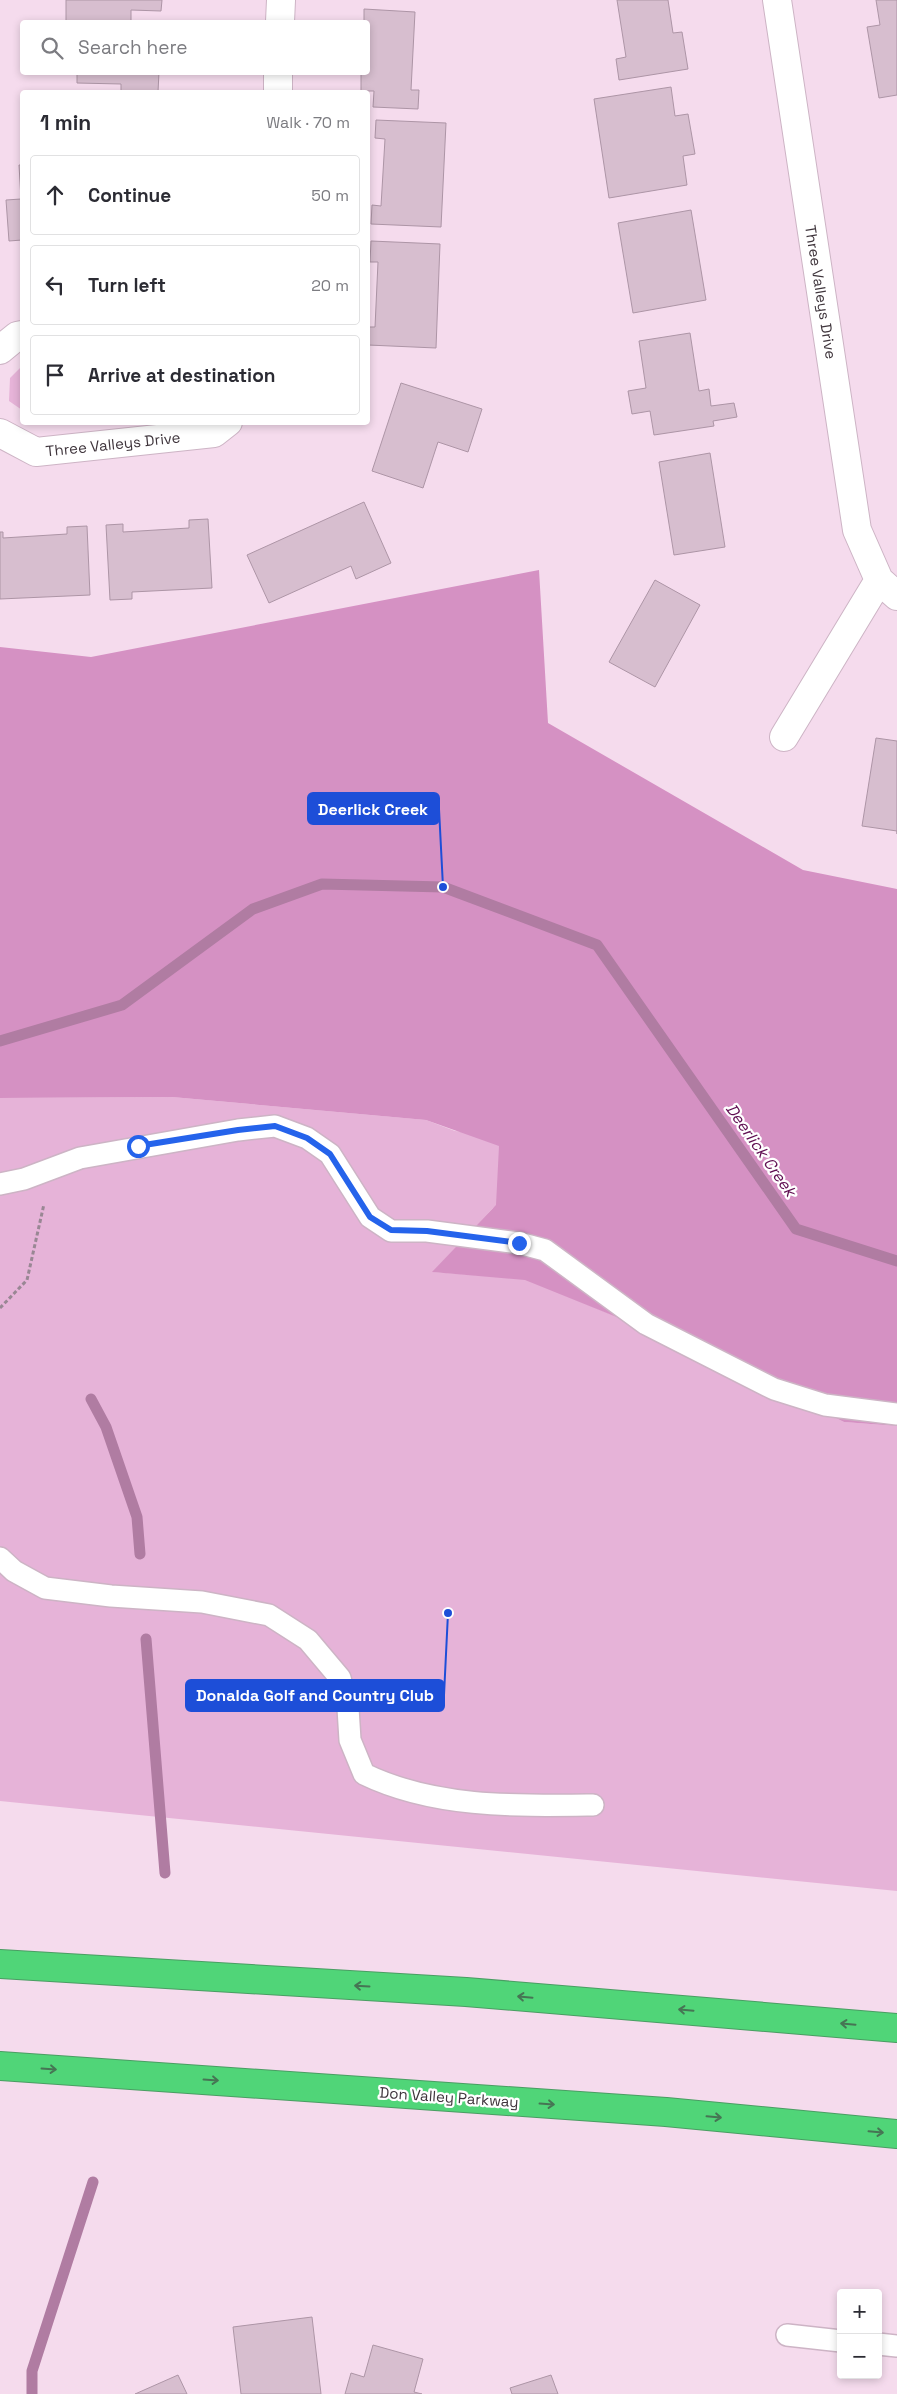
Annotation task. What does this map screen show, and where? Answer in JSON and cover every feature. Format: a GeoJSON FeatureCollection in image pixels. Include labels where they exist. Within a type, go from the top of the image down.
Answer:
{"type":"FeatureCollection","features":[{"type":"Feature","properties":{"kind":"highway"},"geometry":{"type":"LineString","coordinates":[[0,1964],[466,1992],[897,2028]]}},
{"type":"Feature","properties":{"kind":"highway","name":"Don Valley Parkway"},"geometry":{"type":"LineString","coordinates":[[0,2066],[666,2112],[897,2134]]}},
{"type":"Feature","properties":{"kind":"street"},"geometry":{"type":"LineString","coordinates":[[280,20],[281,0]]}},
{"type":"Feature","properties":{"kind":"street","name":"Three Valleys Drive"},"geometry":{"type":"LineString","coordinates":[[777,0],[857,530],[888,588],[784,737]]}},
{"type":"Feature","properties":{"kind":"street"},"geometry":{"type":"LineString","coordinates":[[278,75],[278,90]]}},
{"type":"Feature","properties":{"kind":"street"},"geometry":{"type":"LineString","coordinates":[[0,350],[20,335]]}},
{"type":"Feature","properties":{"kind":"street","name":"Three Valleys Drive"},"geometry":{"type":"LineString","coordinates":[[0,433],[36,452],[214,433],[224,425]]}},
{"type":"Feature","properties":{"kind":"lane"},"geometry":{"type":"LineString","coordinates":[[0,1184],[52,1169],[80,1158],[138,1146],[275,1126],[307,1138],[330,1154],[370,1217],[391,1230],[464,1235],[519,1243],[545,1250],[646,1324],[774,1389],[825,1405],[897,1414]]}},
{"type":"Feature","properties":{"kind":"lane"},"geometry":{"type":"LineString","coordinates":[[0,1558],[14,1572],[45,1588],[110,1596],[202,1602],[269,1615],[308,1640],[340,1678],[348,1708],[350,1740],[364,1774],[388,1786],[448,1798],[523,1806],[593,1805]]}},
{"type":"Feature","properties":{"kind":"lane"},"geometry":{"type":"LineString","coordinates":[[787,2335],[837,2341]]}},
{"type":"Feature","properties":{"kind":"lane"},"geometry":{"type":"LineString","coordinates":[[882,2344],[897,2346]]}},
{"type":"Feature","properties":{"kind":"path"},"geometry":{"type":"LineString","coordinates":[[0,1308],[27,1280],[52,1169]]}},
{"type":"Feature","properties":{"kind":"shaded area"},"geometry":{"type":"Polygon","coordinates":[[[20,368],[20,409],[9,401],[10,378],[20,368]]]}},
{"type":"Feature","properties":{"kind":"shaded area"},"geometry":{"type":"Polygon","coordinates":[[[539,570],[548,723],[803,870],[897,889],[897,1426],[844,1422],[676,1341],[525,1280],[432,1272],[496,1205],[499,1146],[426,1120],[172,1097],[0,1098],[0,647],[91,657],[539,570]]]}},
{"type":"Feature","properties":{"kind":"shaded area"},"geometry":{"type":"Polygon","coordinates":[[[172,1097],[426,1120],[455,1131],[502,1136],[515,1201],[493,1208],[433,1272],[525,1279],[676,1341],[844,1422],[897,1426],[897,1891],[0,1801],[0,1098],[172,1097]]]}},
{"type":"Feature","properties":{"kind":"building"},"geometry":{"type":"Polygon","coordinates":[[[66,0],[162,0],[161,11],[131,10],[131,20],[66,20],[66,0]]]}},
{"type":"Feature","properties":{"kind":"building"},"geometry":{"type":"Polygon","coordinates":[[[617,0],[668,0],[673,33],[682,32],[688,69],[619,80],[616,59],[626,57],[617,0]]]}},
{"type":"Feature","properties":{"kind":"building"},"geometry":{"type":"Polygon","coordinates":[[[876,0],[897,0],[897,95],[879,98],[867,27],[880,25],[876,0]]]}},
{"type":"Feature","properties":{"kind":"building"},"geometry":{"type":"Polygon","coordinates":[[[364,9],[415,12],[411,90],[419,90],[418,109],[373,107],[374,91],[361,90],[361,75],[370,75],[370,20],[364,20],[364,9]]]}},
{"type":"Feature","properties":{"kind":"building"},"geometry":{"type":"Polygon","coordinates":[[[77,75],[159,75],[158,90],[121,90],[121,84],[77,83],[77,75]]]}},
{"type":"Feature","properties":{"kind":"building"},"geometry":{"type":"Polygon","coordinates":[[[671,87],[675,116],[688,114],[695,154],[683,156],[687,185],[609,198],[594,99],[671,87]]]}},
{"type":"Feature","properties":{"kind":"building"},"geometry":{"type":"Polygon","coordinates":[[[376,120],[446,123],[441,227],[371,224],[372,205],[381,206],[385,139],[375,138],[376,120]]]}},
{"type":"Feature","properties":{"kind":"building"},"geometry":{"type":"Polygon","coordinates":[[[20,199],[20,240],[9,241],[6,200],[20,199]]]}},
{"type":"Feature","properties":{"kind":"building"},"geometry":{"type":"Polygon","coordinates":[[[691,210],[706,300],[633,313],[618,223],[691,210]]]}},
{"type":"Feature","properties":{"kind":"building"},"geometry":{"type":"Polygon","coordinates":[[[371,241],[440,244],[436,348],[370,345],[370,327],[375,327],[378,262],[370,262],[371,241]]]}},
{"type":"Feature","properties":{"kind":"building"},"geometry":{"type":"Polygon","coordinates":[[[690,333],[699,391],[709,389],[711,406],[734,403],[737,417],[713,421],[714,426],[654,435],[650,411],[632,414],[628,391],[646,388],[639,341],[690,333]]]}},
{"type":"Feature","properties":{"kind":"building"},"geometry":{"type":"Polygon","coordinates":[[[401,383],[482,409],[468,452],[438,442],[423,488],[372,471],[401,383]]]}},
{"type":"Feature","properties":{"kind":"building"},"geometry":{"type":"Polygon","coordinates":[[[710,453],[725,547],[674,555],[659,462],[710,453]]]}},
{"type":"Feature","properties":{"kind":"building"},"geometry":{"type":"Polygon","coordinates":[[[364,502],[391,563],[356,579],[351,566],[269,603],[247,555],[364,502]]]}},
{"type":"Feature","properties":{"kind":"building"},"geometry":{"type":"Polygon","coordinates":[[[208,519],[212,588],[132,592],[132,599],[110,600],[106,525],[123,524],[123,532],[189,528],[189,520],[208,519]]]}},
{"type":"Feature","properties":{"kind":"building"},"geometry":{"type":"Polygon","coordinates":[[[87,526],[90,595],[0,599],[0,532],[3,532],[3,538],[67,534],[67,527],[87,526]]]}},
{"type":"Feature","properties":{"kind":"building"},"geometry":{"type":"Polygon","coordinates":[[[655,580],[700,605],[655,687],[609,662],[655,580]]]}},
{"type":"Feature","properties":{"kind":"building"},"geometry":{"type":"Polygon","coordinates":[[[876,738],[897,741],[897,831],[862,826],[876,738]]]}},
{"type":"Feature","properties":{"kind":"building"},"geometry":{"type":"Polygon","coordinates":[[[312,2317],[321,2394],[241,2394],[233,2327],[312,2317]]]}},
{"type":"Feature","properties":{"kind":"building"},"geometry":{"type":"Polygon","coordinates":[[[373,2345],[423,2359],[414,2392],[422,2394],[345,2394],[351,2373],[364,2377],[373,2345]]]}},
{"type":"Feature","properties":{"kind":"building"},"geometry":{"type":"Polygon","coordinates":[[[178,2375],[187,2394],[135,2394],[178,2375]]]}},
{"type":"Feature","properties":{"kind":"building"},"geometry":{"type":"Polygon","coordinates":[[[551,2375],[558,2394],[512,2394],[510,2388],[551,2375]]]}},
{"type":"Feature","properties":{"kind":"waterway","name":"Deerlick Creek"},"geometry":{"type":"LineString","coordinates":[[0,1041],[122,1005],[253,909],[322,884],[443,887],[597,945],[796,1229],[897,1261]]}},
{"type":"Feature","properties":{"kind":"waterway"},"geometry":{"type":"LineString","coordinates":[[91,1399],[106,1427],[137,1517],[140,1554]]}},
{"type":"Feature","properties":{"kind":"waterway"},"geometry":{"type":"LineString","coordinates":[[146,1639],[165,1873]]}},
{"type":"Feature","properties":{"kind":"waterway"},"geometry":{"type":"LineString","coordinates":[[32,2394],[32,2371],[93,2182]]}},
{"type":"Feature","properties":{"kind":"place","name":"Deerlick Creek"},"geometry":{"type":"Point","coordinates":[443,887]}},
{"type":"Feature","properties":{"kind":"place","name":"Donalda Golf and Country Club"},"geometry":{"type":"Point","coordinates":[448,1613]}},
{"type":"Feature","properties":{"kind":"route"},"geometry":{"type":"LineString","coordinates":[[138,1146],[275,1126],[307,1138],[330,1154],[370,1217],[391,1230],[427,1231],[519,1243]]}}]}
